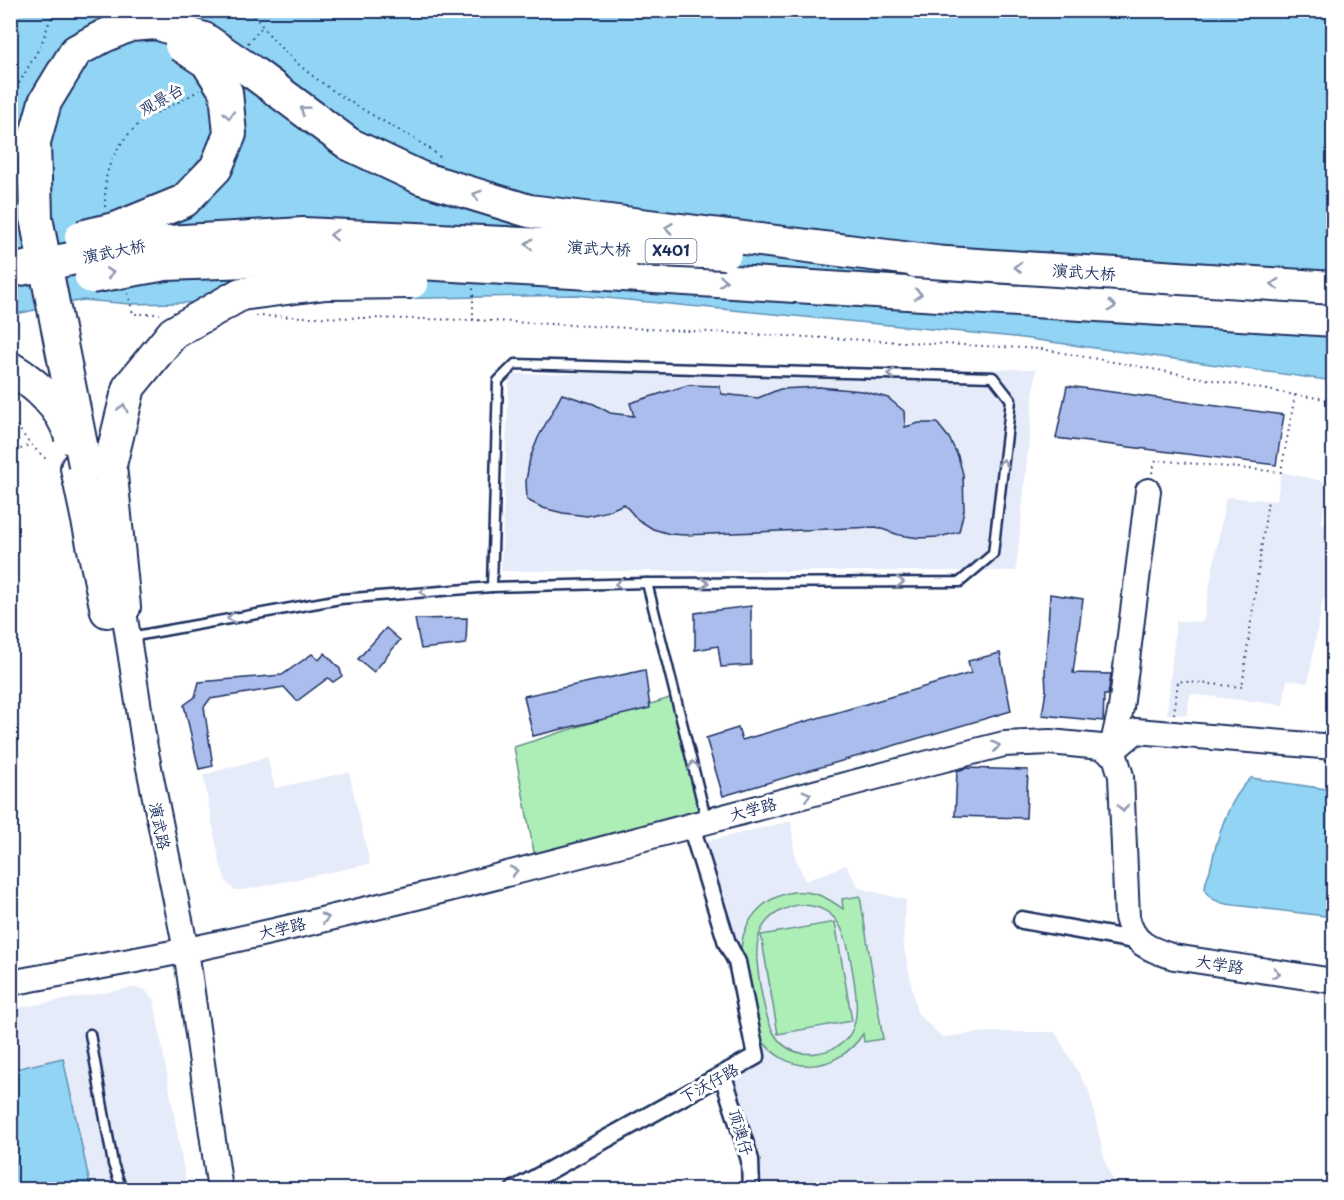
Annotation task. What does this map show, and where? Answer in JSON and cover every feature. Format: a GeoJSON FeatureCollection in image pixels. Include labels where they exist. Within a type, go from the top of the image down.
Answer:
{"type":"FeatureCollection","features":[{"type":"Feature","properties":{"kind":"highway"},"geometry":{"type":"LineString","coordinates":[[115,609],[83,464],[36,218],[34,142],[45,102],[76,51],[104,36],[130,25],[156,23],[204,39],[349,144],[421,178],[529,211],[935,262]]}},
{"type":"Feature","properties":{"kind":"highway"},"geometry":{"type":"LineString","coordinates":[[10,255],[53,244],[64,242],[96,234],[118,228],[184,201],[216,168],[230,134],[226,92],[207,62],[175,41],[135,38],[100,50],[74,72],[54,108],[46,146],[45,189],[53,236],[55,247],[57,259],[59,270],[69,328],[83,464]]}},
{"type":"Feature","properties":{"kind":"highway","name":"演武大桥"},"geometry":{"type":"LineString","coordinates":[[10,271],[151,243],[303,234],[935,262],[1334,288]]}},
{"type":"Feature","properties":{"kind":"highway","name":"演武大桥"},"geometry":{"type":"LineString","coordinates":[[10,291],[166,264],[322,258],[1334,320]]}},
{"type":"Feature","properties":{"kind":"highway"},"geometry":{"type":"LineString","coordinates":[[83,464],[129,387],[173,333],[242,294],[326,283],[623,275]]}},
{"type":"Feature","properties":{"kind":"highway"},"geometry":{"type":"LineString","coordinates":[[10,368],[43,392],[70,433],[83,464]]}},
{"type":"Feature","properties":{"kind":"street"},"geometry":{"type":"LineString","coordinates":[[1139,941],[1133,935],[1127,917],[1121,776],[1119,766],[1111,752],[1121,708],[1148,490]]}},
{"type":"Feature","properties":{"kind":"street","name":"演武路"},"geometry":{"type":"LineString","coordinates":[[115,609],[128,637],[220,1190]]}},
{"type":"Feature","properties":{"kind":"street","name":"演武路"},"geometry":{"type":"LineString","coordinates":[[115,609],[180,951],[206,1190]]}},
{"type":"Feature","properties":{"kind":"street"},"geometry":{"type":"LineString","coordinates":[[1111,752],[1136,731],[1334,747]]}},
{"type":"Feature","properties":{"kind":"street","name":"大学路"},"geometry":{"type":"LineString","coordinates":[[10,983],[180,951],[364,909],[1004,744],[1050,741],[1101,747],[1111,752]]}},
{"type":"Feature","properties":{"kind":"street","name":"下沃仔路"},"geometry":{"type":"LineString","coordinates":[[514,1190],[756,1056],[737,962],[727,943],[699,824]]}},
{"type":"Feature","properties":{"kind":"street"},"geometry":{"type":"LineString","coordinates":[[1022,920],[1139,941]]}},
{"type":"Feature","properties":{"kind":"street","name":"大学路"},"geometry":{"type":"LineString","coordinates":[[1139,941],[1151,949],[1174,957],[1334,981]]}},
{"type":"Feature","properties":{"kind":"street","name":"顶澳仔"},"geometry":{"type":"LineString","coordinates":[[723,1076],[750,1160],[751,1190]]}},
{"type":"Feature","properties":{"kind":"lane"},"geometry":{"type":"LineString","coordinates":[[128,637],[339,599],[492,587],[647,583],[960,582],[993,554],[1011,400],[993,377],[515,364],[498,381],[492,587]]}},
{"type":"Feature","properties":{"kind":"lane"},"geometry":{"type":"LineString","coordinates":[[647,583],[699,824]]}},
{"type":"Feature","properties":{"kind":"lane"},"geometry":{"type":"LineString","coordinates":[[90,1034],[113,1164],[122,1190]]}},
{"type":"Feature","properties":{"kind":"path"},"geometry":{"type":"LineString","coordinates":[[10,99],[41,45],[56,10]]}},
{"type":"Feature","properties":{"kind":"path"},"geometry":{"type":"LineString","coordinates":[[248,43],[262,27]]}},
{"type":"Feature","properties":{"kind":"path","name":"观景台"},"geometry":{"type":"LineString","coordinates":[[105,210],[106,177],[117,150],[130,132],[153,115],[180,103],[206,86]]}},
{"type":"Feature","properties":{"kind":"path"},"geometry":{"type":"LineString","coordinates":[[128,292],[133,314],[168,314]]}},
{"type":"Feature","properties":{"kind":"path"},"geometry":{"type":"LineString","coordinates":[[250,316],[473,320],[1042,349],[1334,400]]}},
{"type":"Feature","properties":{"kind":"path"},"geometry":{"type":"LineString","coordinates":[[1148,490],[1156,460],[1281,472],[1295,395]]}},
{"type":"Feature","properties":{"kind":"path"},"geometry":{"type":"LineString","coordinates":[[10,416],[30,444],[83,464]]}},
{"type":"Feature","properties":{"kind":"path"},"geometry":{"type":"LineString","coordinates":[[10,455],[30,444]]}},
{"type":"Feature","properties":{"kind":"path"},"geometry":{"type":"LineString","coordinates":[[1173,722],[1178,681],[1242,687],[1268,501]]}},
{"type":"Feature","properties":{"kind":"shaded area"},"geometry":{"type":"Polygon","coordinates":[[[1036,369],[1016,571],[501,571],[509,374],[1036,369]]]}},
{"type":"Feature","properties":{"kind":"shaded area"},"geometry":{"type":"Polygon","coordinates":[[[1281,472],[1328,482],[1322,523],[1333,525],[1333,599],[1323,598],[1308,683],[1287,680],[1283,705],[1190,694],[1187,715],[1167,714],[1176,621],[1203,622],[1226,497],[1277,501],[1281,472]]]}},
{"type":"Feature","properties":{"kind":"shaded area"},"geometry":{"type":"Polygon","coordinates":[[[267,757],[275,788],[349,772],[370,864],[244,890],[235,890],[227,883],[220,864],[203,775],[267,757]]]}},
{"type":"Feature","properties":{"kind":"shaded area"},"geometry":{"type":"Polygon","coordinates":[[[791,821],[795,857],[805,881],[846,865],[859,888],[906,900],[903,942],[917,1013],[942,1037],[989,1032],[1055,1032],[1089,1091],[1105,1161],[1116,1189],[757,1189],[731,1074],[761,1063],[739,958],[704,842],[791,821]]]}},
{"type":"Feature","properties":{"kind":"shaded area"},"geometry":{"type":"Polygon","coordinates":[[[131,988],[144,989],[154,1000],[187,1189],[11,1190],[11,1009],[131,988]]]}},
{"type":"Feature","properties":{"kind":"green space"},"geometry":{"type":"Polygon","coordinates":[[[673,697],[703,811],[536,863],[514,747],[673,697]]]}},
{"type":"Feature","properties":{"kind":"green space"},"geometry":{"type":"Polygon","coordinates":[[[793,892],[813,893],[843,909],[842,899],[860,896],[883,1039],[864,1042],[863,1034],[839,1057],[825,1063],[811,1065],[797,1064],[783,1059],[759,1036],[741,956],[742,944],[744,933],[755,914],[762,906],[793,892]],[[797,905],[771,917],[759,935],[757,946],[760,985],[769,1022],[781,1043],[802,1053],[817,1053],[832,1049],[843,1042],[850,1034],[856,1012],[855,987],[845,936],[833,916],[812,906],[797,905]]]}},
{"type":"Feature","properties":{"kind":"green space"},"geometry":{"type":"Polygon","coordinates":[[[835,922],[852,1021],[778,1034],[761,935],[835,922]]]}},
{"type":"Feature","properties":{"kind":"water"},"geometry":{"type":"Polygon","coordinates":[[[11,11],[1333,11],[1333,381],[1015,337],[575,295],[130,304],[83,300],[11,315],[11,11]]]}},
{"type":"Feature","properties":{"kind":"water"},"geometry":{"type":"Polygon","coordinates":[[[1251,778],[1333,790],[1333,917],[1226,904],[1216,901],[1206,891],[1224,821],[1235,798],[1251,778]]]}},
{"type":"Feature","properties":{"kind":"water"},"geometry":{"type":"Polygon","coordinates":[[[63,1058],[91,1189],[11,1189],[11,1070],[63,1058]]]}},
{"type":"Feature","properties":{"kind":"building"},"geometry":{"type":"Polygon","coordinates":[[[688,385],[719,386],[722,394],[758,398],[780,389],[819,387],[862,391],[888,398],[904,411],[905,427],[919,423],[937,423],[949,438],[958,456],[963,474],[964,510],[959,532],[939,537],[919,538],[899,535],[876,527],[670,534],[653,529],[637,519],[624,504],[587,516],[543,508],[527,500],[526,481],[530,458],[562,394],[594,404],[610,413],[634,416],[630,403],[688,385]]]}},
{"type":"Feature","properties":{"kind":"building"},"geometry":{"type":"Polygon","coordinates":[[[1067,386],[1284,415],[1276,465],[1056,438],[1067,386]]]}},
{"type":"Feature","properties":{"kind":"building"},"geometry":{"type":"Polygon","coordinates":[[[1050,594],[1083,599],[1073,673],[1111,674],[1108,695],[1104,695],[1103,721],[1042,715],[1046,691],[1050,594]]]}},
{"type":"Feature","properties":{"kind":"building"},"geometry":{"type":"Polygon","coordinates":[[[751,606],[751,665],[721,667],[718,646],[695,650],[695,613],[751,606]]]}},
{"type":"Feature","properties":{"kind":"building"},"geometry":{"type":"Polygon","coordinates":[[[467,618],[466,644],[421,649],[415,619],[467,618]]]}},
{"type":"Feature","properties":{"kind":"building"},"geometry":{"type":"Polygon","coordinates":[[[386,628],[400,640],[374,672],[358,659],[386,628]]]}},
{"type":"Feature","properties":{"kind":"building"},"geometry":{"type":"Polygon","coordinates":[[[325,653],[340,669],[342,676],[333,682],[328,678],[297,701],[284,687],[210,699],[204,707],[213,766],[199,769],[184,705],[195,697],[199,682],[282,675],[312,654],[319,660],[325,653]]]}},
{"type":"Feature","properties":{"kind":"building"},"geometry":{"type":"Polygon","coordinates":[[[1000,653],[1011,711],[723,796],[706,738],[738,728],[742,740],[971,673],[968,661],[1000,653]]]}},
{"type":"Feature","properties":{"kind":"building"},"geometry":{"type":"Polygon","coordinates":[[[645,670],[650,708],[533,736],[524,696],[645,670]]]}},
{"type":"Feature","properties":{"kind":"building"},"geometry":{"type":"Polygon","coordinates":[[[966,768],[1028,770],[1026,818],[955,816],[957,771],[966,768]]]}}]}
